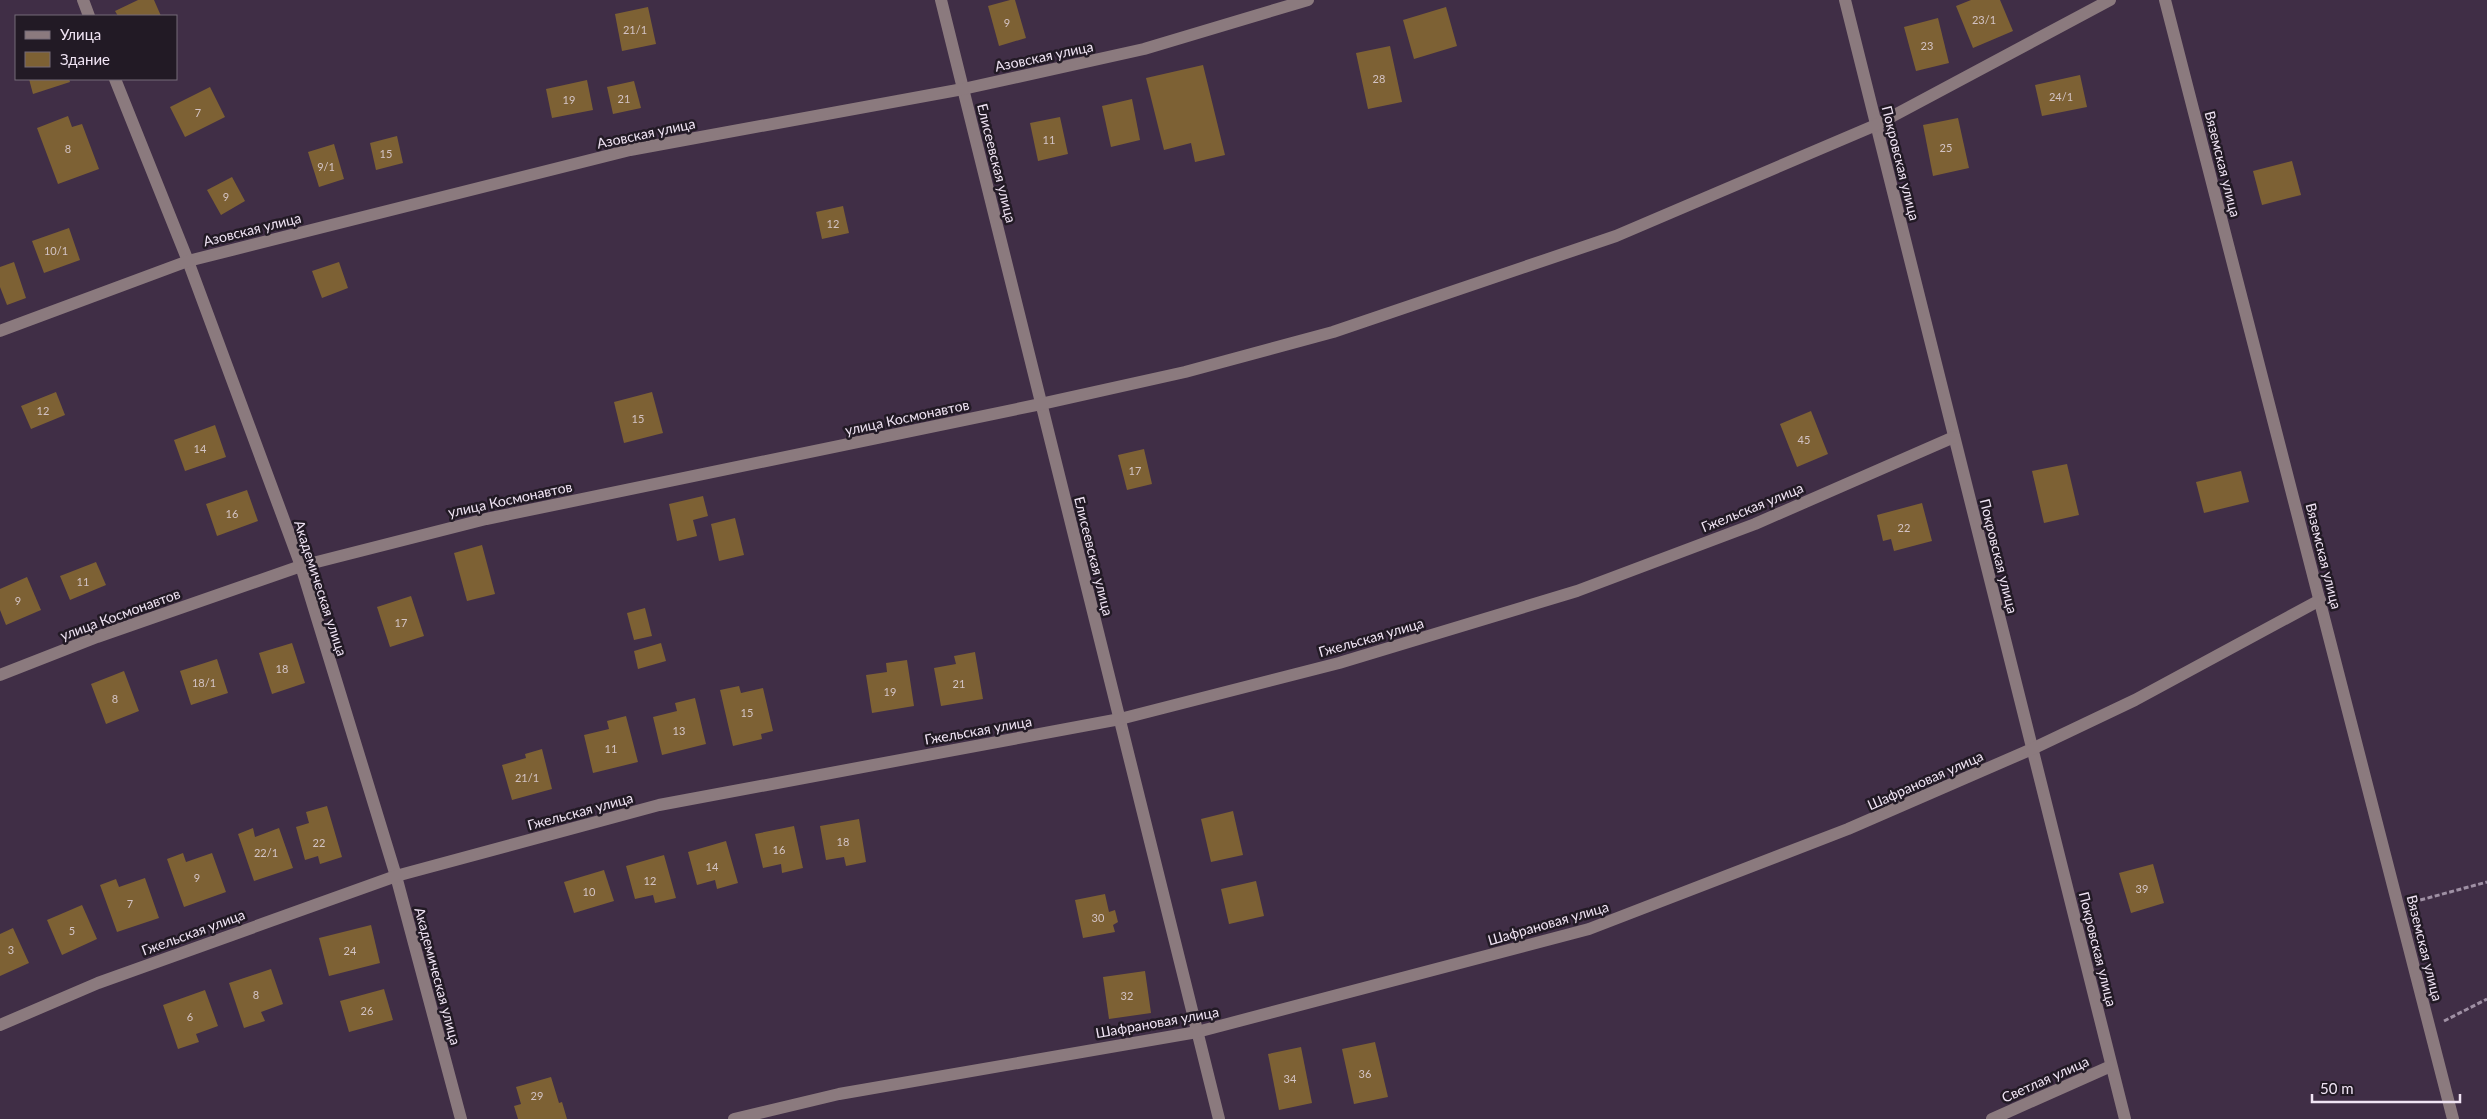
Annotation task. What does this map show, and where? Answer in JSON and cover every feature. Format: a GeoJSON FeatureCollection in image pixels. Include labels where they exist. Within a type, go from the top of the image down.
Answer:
{"type":"FeatureCollection","features":[{"type":"Feature","properties":{"kind":"street"},"geometry":{"type":"LineString","coordinates":[[83,0],[90,15]]}},
{"type":"Feature","properties":{"kind":"street","name":"Елисеевская улица"},"geometry":{"type":"LineString","coordinates":[[941,0],[1219,1119]]}},
{"type":"Feature","properties":{"kind":"street","name":"Азовская улица"},"geometry":{"type":"LineString","coordinates":[[0,331],[188,261],[630,150],[963,89],[1144,49],[1308,0]]}},
{"type":"Feature","properties":{"kind":"street","name":"Покровская улица"},"geometry":{"type":"LineString","coordinates":[[1845,0],[2125,1119]]}},
{"type":"Feature","properties":{"kind":"street","name":"улица Космонавтов"},"geometry":{"type":"LineString","coordinates":[[0,675],[97,637],[301,566],[486,518],[1041,404],[1185,372],[1342,329],[1616,236],[1876,125],[2110,0]]}},
{"type":"Feature","properties":{"kind":"street","name":"Вяземская улица"},"geometry":{"type":"LineString","coordinates":[[2165,0],[2453,1119]]}},
{"type":"Feature","properties":{"kind":"street","name":"Академическая улица"},"geometry":{"type":"LineString","coordinates":[[115,80],[188,261],[301,566],[396,876],[460,1119]]}},
{"type":"Feature","properties":{"kind":"street","name":"Гжельская улица"},"geometry":{"type":"LineString","coordinates":[[0,1026],[98,983],[396,876],[659,805],[1120,719],[1339,662],[1577,591],[1755,524],[1954,437]]}},
{"type":"Feature","properties":{"kind":"street","name":"Шафрановая улица"},"geometry":{"type":"LineString","coordinates":[[734,1119],[840,1094],[1197,1032],[1589,929],[1848,830],[2032,749],[2135,700],[2320,600]]}},
{"type":"Feature","properties":{"kind":"street","name":"Светлая улица"},"geometry":{"type":"LineString","coordinates":[[1992,1119],[2111,1066]]}},
{"type":"Feature","properties":{"kind":"path"},"geometry":{"type":"LineString","coordinates":[[2398,906],[2487,882]]}},
{"type":"Feature","properties":{"kind":"path"},"geometry":{"type":"LineString","coordinates":[[2430,1028],[2487,999]]}},
{"type":"Feature","properties":{"kind":"building"},"geometry":{"type":"Polygon","coordinates":[[[138,0],[154,0],[161,15],[117,15],[115,11],[138,0]]]}},
{"type":"Feature","properties":{"kind":"building"},"geometry":{"type":"Polygon","coordinates":[[[1015,0],[1026,38],[999,46],[988,6],[1015,0]]]}},
{"type":"Feature","properties":{"kind":"building"},"geometry":{"type":"Polygon","coordinates":[[[1971,0],[2000,0],[2013,31],[1973,48],[1956,6],[1971,0]]]}},
{"type":"Feature","properties":{"kind":"building"},"geometry":{"type":"Polygon","coordinates":[[[648,7],[656,44],[622,51],[615,14],[648,7]]]}},
{"type":"Feature","properties":{"kind":"building"},"geometry":{"type":"Polygon","coordinates":[[[1446,7],[1457,46],[1414,59],[1403,20],[1446,7]]]}},
{"type":"Feature","properties":{"kind":"building"},"geometry":{"type":"Polygon","coordinates":[[[1938,18],[1949,63],[1916,71],[1904,27],[1938,18]]]}},
{"type":"Feature","properties":{"kind":"building"},"geometry":{"type":"Polygon","coordinates":[[[1390,46],[1402,102],[1368,109],[1356,53],[1390,46]]]}},
{"type":"Feature","properties":{"kind":"building"},"geometry":{"type":"Polygon","coordinates":[[[1203,65],[1225,155],[1195,162],[1191,143],[1164,150],[1146,78],[1203,65]]]}},
{"type":"Feature","properties":{"kind":"building"},"geometry":{"type":"Polygon","coordinates":[[[2080,75],[2087,107],[2042,116],[2035,85],[2080,75]]]}},
{"type":"Feature","properties":{"kind":"building"},"geometry":{"type":"Polygon","coordinates":[[[29,80],[69,80],[70,82],[33,94],[29,80]]]}},
{"type":"Feature","properties":{"kind":"building"},"geometry":{"type":"Polygon","coordinates":[[[587,80],[593,110],[552,118],[546,89],[587,80]]]}},
{"type":"Feature","properties":{"kind":"building"},"geometry":{"type":"Polygon","coordinates":[[[634,81],[641,108],[613,114],[607,87],[634,81]]]}},
{"type":"Feature","properties":{"kind":"building"},"geometry":{"type":"Polygon","coordinates":[[[210,87],[225,117],[185,137],[170,107],[210,87]]]}},
{"type":"Feature","properties":{"kind":"building"},"geometry":{"type":"Polygon","coordinates":[[[1132,99],[1140,140],[1111,147],[1102,106],[1132,99]]]}},
{"type":"Feature","properties":{"kind":"building"},"geometry":{"type":"Polygon","coordinates":[[[68,116],[72,127],[82,124],[99,169],[58,184],[37,128],[68,116]]]}},
{"type":"Feature","properties":{"kind":"building"},"geometry":{"type":"Polygon","coordinates":[[[1060,117],[1068,154],[1038,161],[1030,123],[1060,117]]]}},
{"type":"Feature","properties":{"kind":"building"},"geometry":{"type":"Polygon","coordinates":[[[1958,118],[1969,168],[1933,176],[1923,125],[1958,118]]]}},
{"type":"Feature","properties":{"kind":"building"},"geometry":{"type":"Polygon","coordinates":[[[397,136],[403,163],[376,170],[370,143],[397,136]]]}},
{"type":"Feature","properties":{"kind":"building"},"geometry":{"type":"Polygon","coordinates":[[[334,144],[344,179],[319,187],[308,152],[334,144]]]}},
{"type":"Feature","properties":{"kind":"building"},"geometry":{"type":"Polygon","coordinates":[[[2292,161],[2301,195],[2262,205],[2253,171],[2292,161]]]}},
{"type":"Feature","properties":{"kind":"building"},"geometry":{"type":"Polygon","coordinates":[[[232,177],[245,201],[221,215],[207,190],[232,177]]]}},
{"type":"Feature","properties":{"kind":"building"},"geometry":{"type":"Polygon","coordinates":[[[843,206],[849,233],[822,239],[816,212],[843,206]]]}},
{"type":"Feature","properties":{"kind":"building"},"geometry":{"type":"Polygon","coordinates":[[[69,228],[80,260],[44,273],[32,241],[69,228]]]}},
{"type":"Feature","properties":{"kind":"building"},"geometry":{"type":"Polygon","coordinates":[[[14,262],[26,298],[7,305],[0,287],[0,267],[14,262]]]}},
{"type":"Feature","properties":{"kind":"building"},"geometry":{"type":"Polygon","coordinates":[[[339,262],[348,288],[322,298],[312,271],[339,262]]]}},
{"type":"Feature","properties":{"kind":"building"},"geometry":{"type":"Polygon","coordinates":[[[56,392],[65,415],[31,429],[21,406],[56,392]]]}},
{"type":"Feature","properties":{"kind":"building"},"geometry":{"type":"Polygon","coordinates":[[[652,392],[663,433],[624,443],[614,402],[652,392]]]}},
{"type":"Feature","properties":{"kind":"building"},"geometry":{"type":"Polygon","coordinates":[[[1811,411],[1828,454],[1797,467],[1780,424],[1811,411]]]}},
{"type":"Feature","properties":{"kind":"building"},"geometry":{"type":"Polygon","coordinates":[[[215,425],[226,457],[185,471],[174,440],[215,425]]]}},
{"type":"Feature","properties":{"kind":"building"},"geometry":{"type":"Polygon","coordinates":[[[1144,449],[1152,484],[1127,490],[1118,455],[1144,449]]]}},
{"type":"Feature","properties":{"kind":"building"},"geometry":{"type":"Polygon","coordinates":[[[2067,464],[2079,515],[2044,523],[2032,471],[2067,464]]]}},
{"type":"Feature","properties":{"kind":"building"},"geometry":{"type":"Polygon","coordinates":[[[2241,471],[2249,502],[2204,513],[2196,482],[2241,471]]]}},
{"type":"Feature","properties":{"kind":"building"},"geometry":{"type":"Polygon","coordinates":[[[247,490],[258,521],[217,536],[206,504],[247,490]]]}},
{"type":"Feature","properties":{"kind":"building"},"geometry":{"type":"Polygon","coordinates":[[[703,496],[708,516],[693,520],[697,536],[677,541],[669,504],[703,496]]]}},
{"type":"Feature","properties":{"kind":"building"},"geometry":{"type":"Polygon","coordinates":[[[1922,503],[1932,541],[1894,551],[1891,539],[1883,541],[1877,515],[1922,503]]]}},
{"type":"Feature","properties":{"kind":"building"},"geometry":{"type":"Polygon","coordinates":[[[735,518],[744,555],[719,561],[711,524],[735,518]]]}},
{"type":"Feature","properties":{"kind":"building"},"geometry":{"type":"Polygon","coordinates":[[[482,545],[495,594],[467,601],[454,553],[482,545]]]}},
{"type":"Feature","properties":{"kind":"building"},"geometry":{"type":"Polygon","coordinates":[[[96,562],[106,585],[70,600],[60,576],[96,562]]]}},
{"type":"Feature","properties":{"kind":"building"},"geometry":{"type":"Polygon","coordinates":[[[27,577],[41,610],[6,625],[0,610],[0,589],[27,577]]]}},
{"type":"Feature","properties":{"kind":"building"},"geometry":{"type":"Polygon","coordinates":[[[411,596],[424,636],[390,647],[377,607],[411,596]]]}},
{"type":"Feature","properties":{"kind":"building"},"geometry":{"type":"Polygon","coordinates":[[[645,608],[652,636],[634,640],[627,613],[645,608]]]}},
{"type":"Feature","properties":{"kind":"building"},"geometry":{"type":"Polygon","coordinates":[[[292,643],[305,683],[272,694],[259,653],[292,643]]]}},
{"type":"Feature","properties":{"kind":"building"},"geometry":{"type":"Polygon","coordinates":[[[661,643],[666,661],[638,669],[634,651],[661,643]]]}},
{"type":"Feature","properties":{"kind":"building"},"geometry":{"type":"Polygon","coordinates":[[[975,652],[983,699],[941,706],[934,668],[956,664],[954,656],[975,652]]]}},
{"type":"Feature","properties":{"kind":"building"},"geometry":{"type":"Polygon","coordinates":[[[217,659],[228,693],[191,705],[180,671],[217,659]]]}},
{"type":"Feature","properties":{"kind":"building"},"geometry":{"type":"Polygon","coordinates":[[[907,660],[914,706],[872,713],[866,675],[887,672],[886,663],[907,660]]]}},
{"type":"Feature","properties":{"kind":"building"},"geometry":{"type":"Polygon","coordinates":[[[124,671],[139,711],[106,724],[91,684],[124,671]]]}},
{"type":"Feature","properties":{"kind":"building"},"geometry":{"type":"Polygon","coordinates":[[[739,686],[741,693],[763,688],[773,731],[761,734],[762,739],[733,746],[720,690],[739,686]]]}},
{"type":"Feature","properties":{"kind":"building"},"geometry":{"type":"Polygon","coordinates":[[[695,698],[706,744],[662,755],[653,717],[677,711],[675,703],[695,698]]]}},
{"type":"Feature","properties":{"kind":"building"},"geometry":{"type":"Polygon","coordinates":[[[626,716],[638,762],[593,773],[584,735],[609,729],[607,721],[626,716]]]}},
{"type":"Feature","properties":{"kind":"building"},"geometry":{"type":"Polygon","coordinates":[[[542,749],[552,789],[512,800],[502,765],[526,758],[525,754],[542,749]]]}},
{"type":"Feature","properties":{"kind":"building"},"geometry":{"type":"Polygon","coordinates":[[[327,806],[342,857],[320,864],[318,856],[305,860],[296,827],[309,823],[306,812],[327,806]]]}},
{"type":"Feature","properties":{"kind":"building"},"geometry":{"type":"Polygon","coordinates":[[[1233,811],[1243,855],[1211,862],[1201,819],[1233,811]]]}},
{"type":"Feature","properties":{"kind":"building"},"geometry":{"type":"Polygon","coordinates":[[[859,819],[866,862],[846,866],[844,857],[826,860],[820,826],[859,819]]]}},
{"type":"Feature","properties":{"kind":"building"},"geometry":{"type":"Polygon","coordinates":[[[794,826],[803,868],[782,873],[781,864],[763,868],[755,834],[794,826]]]}},
{"type":"Feature","properties":{"kind":"building"},"geometry":{"type":"Polygon","coordinates":[[[253,828],[255,837],[279,828],[293,868],[254,881],[238,834],[253,828]]]}},
{"type":"Feature","properties":{"kind":"building"},"geometry":{"type":"Polygon","coordinates":[[[726,841],[738,883],[717,889],[715,880],[697,885],[688,852],[726,841]]]}},
{"type":"Feature","properties":{"kind":"building"},"geometry":{"type":"Polygon","coordinates":[[[183,853],[186,862],[212,853],[226,892],[184,907],[167,859],[183,853]]]}},
{"type":"Feature","properties":{"kind":"building"},"geometry":{"type":"Polygon","coordinates":[[[664,855],[676,898],[655,903],[653,895],[635,899],[626,866],[664,855]]]}},
{"type":"Feature","properties":{"kind":"building"},"geometry":{"type":"Polygon","coordinates":[[[2153,864],[2164,903],[2131,913],[2119,873],[2153,864]]]}},
{"type":"Feature","properties":{"kind":"building"},"geometry":{"type":"Polygon","coordinates":[[[604,870],[614,901],[574,913],[564,882],[604,870]]]}},
{"type":"Feature","properties":{"kind":"building"},"geometry":{"type":"Polygon","coordinates":[[[145,878],[159,918],[117,932],[100,885],[116,879],[119,887],[145,878]]]}},
{"type":"Feature","properties":{"kind":"building"},"geometry":{"type":"Polygon","coordinates":[[[1256,881],[1264,916],[1229,924],[1221,889],[1256,881]]]}},
{"type":"Feature","properties":{"kind":"building"},"geometry":{"type":"Polygon","coordinates":[[[1105,894],[1109,912],[1115,910],[1118,922],[1113,925],[1115,932],[1083,938],[1075,900],[1105,894]]]}},
{"type":"Feature","properties":{"kind":"building"},"geometry":{"type":"Polygon","coordinates":[[[82,905],[97,939],[62,955],[47,920],[82,905]]]}},
{"type":"Feature","properties":{"kind":"building"},"geometry":{"type":"Polygon","coordinates":[[[371,925],[380,963],[329,976],[319,938],[371,925]]]}},
{"type":"Feature","properties":{"kind":"building"},"geometry":{"type":"Polygon","coordinates":[[[13,928],[29,963],[0,976],[0,934],[13,928]]]}},
{"type":"Feature","properties":{"kind":"building"},"geometry":{"type":"Polygon","coordinates":[[[271,969],[283,1004],[261,1012],[265,1021],[244,1028],[229,983],[271,969]]]}},
{"type":"Feature","properties":{"kind":"building"},"geometry":{"type":"Polygon","coordinates":[[[1145,971],[1151,1013],[1109,1019],[1103,977],[1145,971]]]}},
{"type":"Feature","properties":{"kind":"building"},"geometry":{"type":"Polygon","coordinates":[[[384,989],[393,1020],[349,1032],[340,1001],[384,989]]]}},
{"type":"Feature","properties":{"kind":"building"},"geometry":{"type":"Polygon","coordinates":[[[205,990],[218,1026],[196,1034],[199,1042],[178,1049],[163,1005],[205,990]]]}},
{"type":"Feature","properties":{"kind":"building"},"geometry":{"type":"Polygon","coordinates":[[[1375,1042],[1388,1097],[1354,1104],[1342,1049],[1375,1042]]]}},
{"type":"Feature","properties":{"kind":"building"},"geometry":{"type":"Polygon","coordinates":[[[1301,1047],[1312,1103],[1279,1110],[1268,1054],[1301,1047]]]}},
{"type":"Feature","properties":{"kind":"building"},"geometry":{"type":"Polygon","coordinates":[[[551,1077],[559,1103],[562,1102],[567,1119],[518,1119],[514,1106],[521,1104],[516,1087],[551,1077]]]}}]}
